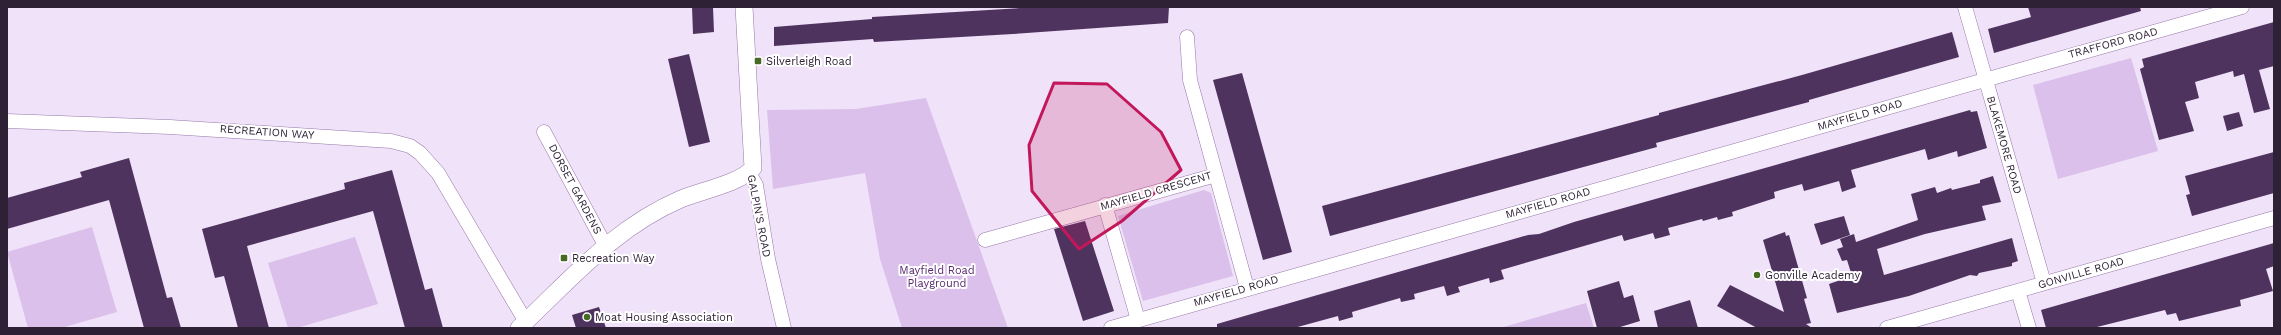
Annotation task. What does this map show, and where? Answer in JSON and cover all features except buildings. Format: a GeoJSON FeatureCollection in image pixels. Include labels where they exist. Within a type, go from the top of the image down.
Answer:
{"type":"FeatureCollection","features":[{"type":"Feature","properties":{"kind":"street","name":"GALPIN'S ROAD"},"geometry":{"type":"LineString","coordinates":[[744,7],[754,161],[753,168],[749,173],[756,185],[768,259],[784,328]]}},
{"type":"Feature","properties":{"kind":"street","name":"BLAKEMORE ROAD"},"geometry":{"type":"LineString","coordinates":[[1965,7],[2035,247],[2044,283]]}},
{"type":"Feature","properties":{"kind":"street","name":"TRAFFORD ROAD"},"geometry":{"type":"LineString","coordinates":[[1985,79],[2242,7]]}},
{"type":"Feature","properties":{"kind":"street","name":"MAYFIELD CRESCENT"},"geometry":{"type":"LineString","coordinates":[[985,240],[1216,175],[1190,80],[1187,37]]}},
{"type":"Feature","properties":{"kind":"street","name":"MAYFIELD ROAD"},"geometry":{"type":"LineString","coordinates":[[1111,328],[1247,288],[1985,79]]}},
{"type":"Feature","properties":{"kind":"street","name":"RECREATION WAY"},"geometry":{"type":"LineString","coordinates":[[7,121],[170,126],[401,143],[420,152],[438,173],[522,325]]}},
{"type":"Feature","properties":{"kind":"street","name":"DORSET GARDENS"},"geometry":{"type":"LineString","coordinates":[[544,132],[605,245]]}},
{"type":"Feature","properties":{"kind":"street"},"geometry":{"type":"LineString","coordinates":[[522,325],[605,245],[661,209],[749,173]]}},
{"type":"Feature","properties":{"kind":"street"},"geometry":{"type":"LineString","coordinates":[[1216,175],[1247,288]]}},
{"type":"Feature","properties":{"kind":"street"},"geometry":{"type":"LineString","coordinates":[[1105,205],[1138,320]]}},
{"type":"Feature","properties":{"kind":"street","name":"GONVILLE ROAD"},"geometry":{"type":"LineString","coordinates":[[1887,328],[2274,218]]}},
{"type":"Feature","properties":{"kind":"street"},"geometry":{"type":"LineString","coordinates":[[2018,291],[2029,328]]}},
{"type":"Feature","properties":{"kind":"highlighted area"},"geometry":{"type":"Polygon","coordinates":[[[1054,83],[1107,84],[1161,132],[1181,170],[1122,221],[1079,249],[1032,191],[1029,145],[1054,83]]]}},
{"type":"Feature","properties":{"kind":"green space"},"geometry":{"type":"Polygon","coordinates":[[[2131,58],[2158,151],[2058,179],[2033,85],[2131,58]]]}},
{"type":"Feature","properties":{"kind":"green space","name":"Mayfield Road Playground"},"geometry":{"type":"Polygon","coordinates":[[[926,98],[1008,328],[902,328],[880,259],[865,173],[773,189],[767,110],[856,109],[926,98]]]}},
{"type":"Feature","properties":{"kind":"green space"},"geometry":{"type":"Polygon","coordinates":[[[1204,190],[1211,193],[1233,276],[1143,301],[1118,216],[1204,190]]]}},
{"type":"Feature","properties":{"kind":"green space"},"geometry":{"type":"Polygon","coordinates":[[[92,227],[117,312],[61,328],[28,328],[7,252],[92,227]]]}},
{"type":"Feature","properties":{"kind":"green space"},"geometry":{"type":"Polygon","coordinates":[[[355,237],[378,304],[297,328],[288,328],[268,263],[355,237]]]}},
{"type":"Feature","properties":{"kind":"green space"},"geometry":{"type":"Polygon","coordinates":[[[1586,303],[1594,328],[1500,328],[1586,303]]]}},
{"type":"Feature","properties":{"kind":"place","name":"Silverleigh Road"},"geometry":{"type":"Point","coordinates":[758,61]}},
{"type":"Feature","properties":{"kind":"place","name":"Recreation Way"},"geometry":{"type":"Point","coordinates":[564,258]}},
{"type":"Feature","properties":{"kind":"place","name":"Gonville Academy"},"geometry":{"type":"Point","coordinates":[1757,275]}},
{"type":"Feature","properties":{"kind":"place","name":"Moat Housing Association"},"geometry":{"type":"Point","coordinates":[587,317]}}]}
